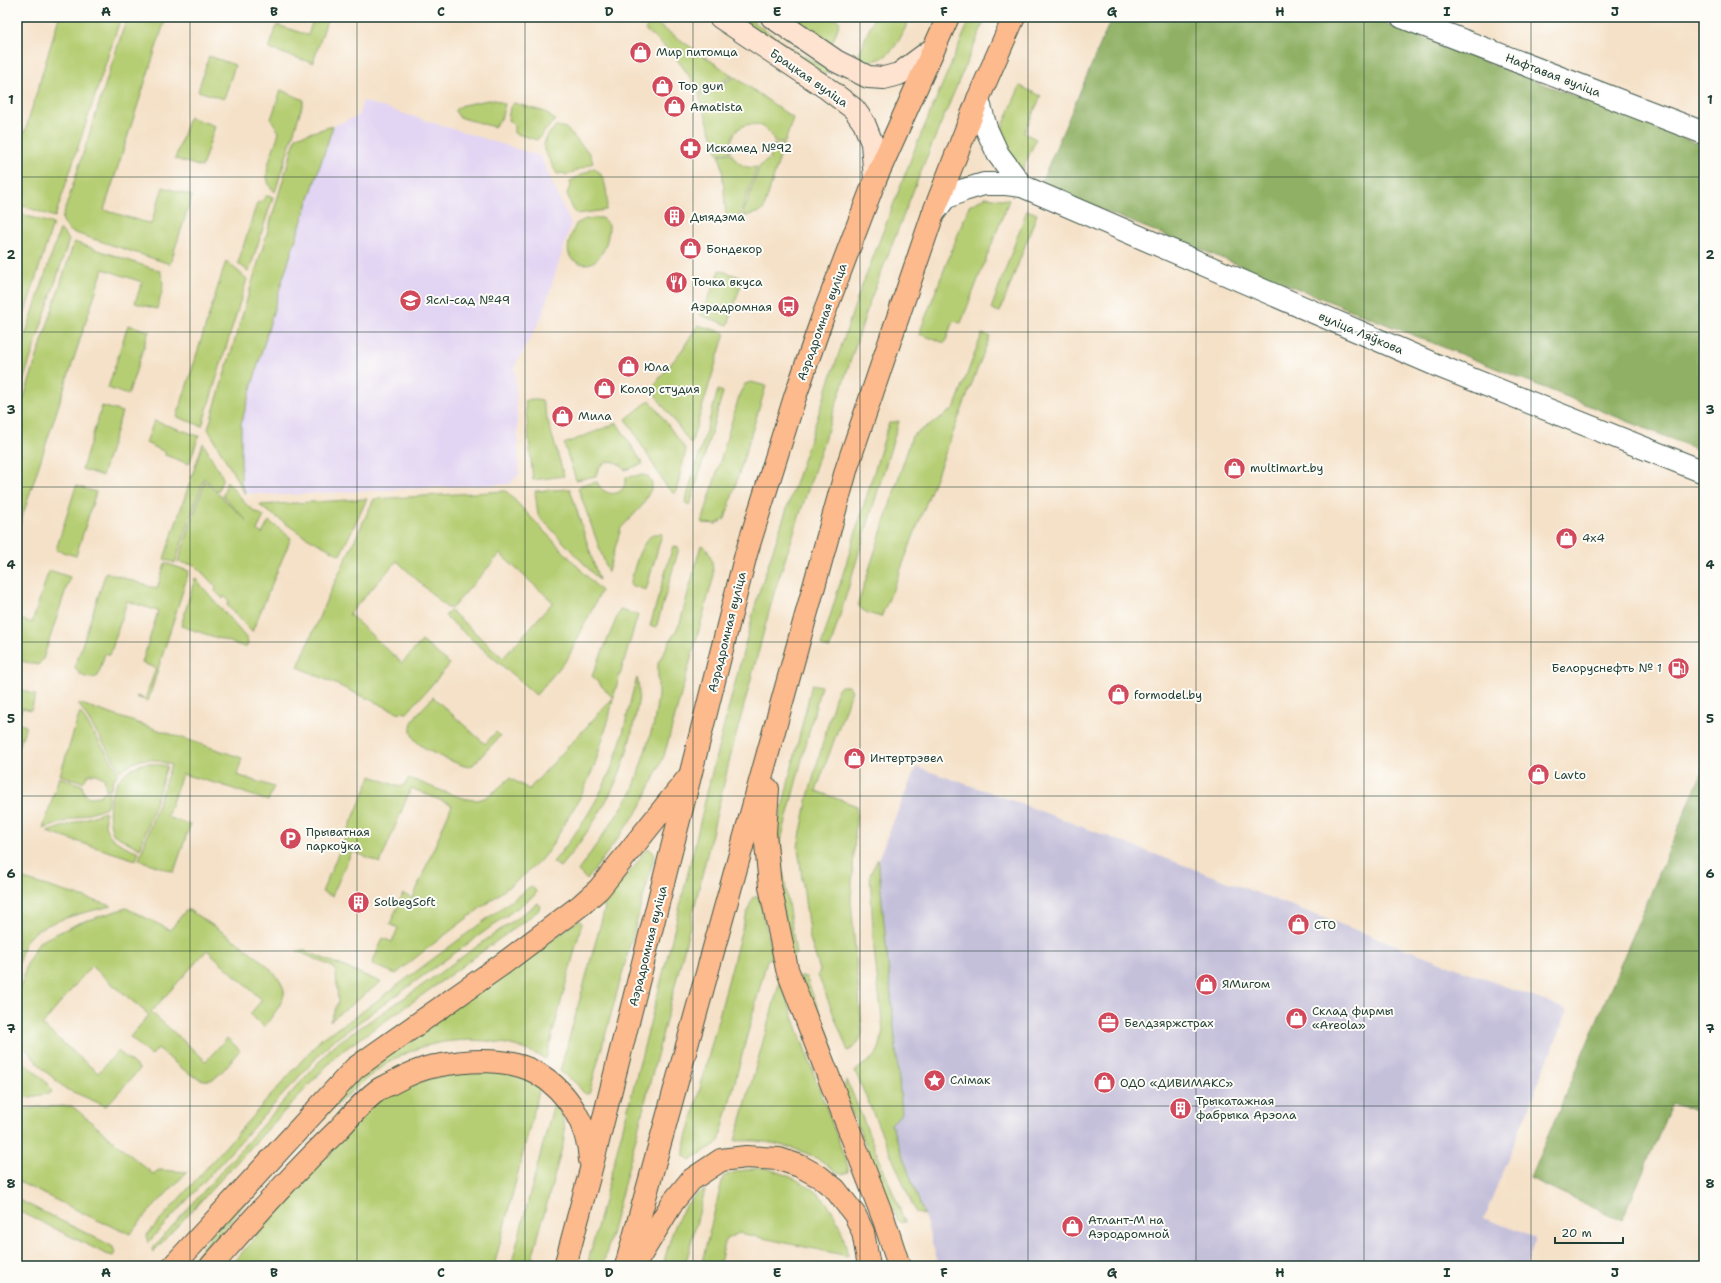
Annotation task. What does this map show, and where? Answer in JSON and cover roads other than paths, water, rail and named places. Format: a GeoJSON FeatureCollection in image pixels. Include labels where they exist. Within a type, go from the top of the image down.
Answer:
{"type":"FeatureCollection","features":[{"type":"Feature","properties":{"kind":"main road","name":"Аэрадромная вуліца"},"geometry":{"type":"LineString","coordinates":[[565,1266],[692,772],[746,554],[759,509],[822,319],[875,180],[948,17]]}},
{"type":"Feature","properties":{"kind":"main road"},"geometry":{"type":"LineString","coordinates":[[626,1266],[847,467],[933,214],[978,99],[1014,17]]}},
{"type":"Feature","properties":{"kind":"main road"},"geometry":{"type":"LineString","coordinates":[[771,742],[765,833],[770,886],[787,969],[884,1220],[899,1266]]}},
{"type":"Feature","properties":{"kind":"main road"},"geometry":{"type":"LineString","coordinates":[[173,1266],[355,1068],[504,963],[581,904],[599,888],[692,772]]}},
{"type":"Feature","properties":{"kind":"main road"},"geometry":{"type":"LineString","coordinates":[[217,1262],[296,1170],[378,1090],[408,1075],[435,1066],[465,1062],[507,1064],[530,1069],[550,1080],[575,1109],[585,1132],[589,1149],[590,1173]]}},
{"type":"Feature","properties":{"kind":"main road"},"geometry":{"type":"LineString","coordinates":[[634,1266],[673,1202],[691,1180],[721,1160],[746,1157],[779,1159],[800,1166],[820,1177],[835,1189],[855,1215],[863,1232],[869,1266]]}},
{"type":"Feature","properties":{"kind":"main road"},"geometry":{"type":"LineString","coordinates":[[550,1266],[578,1214]]}},
{"type":"Feature","properties":{"kind":"street","name":"Брацкая вуліца"},"geometry":{"type":"LineString","coordinates":[[720,17],[825,87],[854,109],[864,123],[872,142],[875,180]]}},
{"type":"Feature","properties":{"kind":"street"},"geometry":{"type":"LineString","coordinates":[[772,17],[836,61],[868,76],[884,78],[899,74],[934,48]]}},
{"type":"Feature","properties":{"kind":"street","name":"Нафтавая вуліца"},"geometry":{"type":"LineString","coordinates":[[1402,17],[1446,25],[1704,133]]}},
{"type":"Feature","properties":{"kind":"street","name":"вуліца Ляўкова"},"geometry":{"type":"LineString","coordinates":[[978,99],[986,128],[998,154],[1022,186]]}},
{"type":"Feature","properties":{"kind":"street","name":"вуліца Ляўкова"},"geometry":{"type":"LineString","coordinates":[[933,214],[945,198],[964,190],[984,184],[1022,186],[1436,365],[1704,472]]}},
{"type":"Feature","properties":{"kind":"place","name":"Мир питомца"},"geometry":{"type":"Point","coordinates":[640,52]}},
{"type":"Feature","properties":{"kind":"place","name":"Top gun"},"geometry":{"type":"Point","coordinates":[662,86]}},
{"type":"Feature","properties":{"kind":"place","name":"Amatista"},"geometry":{"type":"Point","coordinates":[675,107]}},
{"type":"Feature","properties":{"kind":"place","name":"Искамед №92"},"geometry":{"type":"Point","coordinates":[690,148]}},
{"type":"Feature","properties":{"kind":"place","name":"Дыядэма"},"geometry":{"type":"Point","coordinates":[674,217]}},
{"type":"Feature","properties":{"kind":"place","name":"Бондекор"},"geometry":{"type":"Point","coordinates":[690,249]}},
{"type":"Feature","properties":{"kind":"place","name":"Точка вкуса"},"geometry":{"type":"Point","coordinates":[676,282]}},
{"type":"Feature","properties":{"kind":"place","name":"Яслі-сад №49"},"geometry":{"type":"Point","coordinates":[411,300]}},
{"type":"Feature","properties":{"kind":"place","name":"Аэрадромная"},"geometry":{"type":"Point","coordinates":[788,307]}},
{"type":"Feature","properties":{"kind":"place","name":"Юла"},"geometry":{"type":"Point","coordinates":[629,367]}},
{"type":"Feature","properties":{"kind":"place","name":"Колор студия"},"geometry":{"type":"Point","coordinates":[605,389]}},
{"type":"Feature","properties":{"kind":"place","name":"Мила"},"geometry":{"type":"Point","coordinates":[563,416]}},
{"type":"Feature","properties":{"kind":"place","name":"multimart.by"},"geometry":{"type":"Point","coordinates":[1235,468]}},
{"type":"Feature","properties":{"kind":"place","name":"4х4"},"geometry":{"type":"Point","coordinates":[1566,538]}},
{"type":"Feature","properties":{"kind":"place","name":"Белоруснефть № 1"},"geometry":{"type":"Point","coordinates":[1678,668]}},
{"type":"Feature","properties":{"kind":"place","name":"formodel.by"},"geometry":{"type":"Point","coordinates":[1119,695]}},
{"type":"Feature","properties":{"kind":"place","name":"Интертрэвел"},"geometry":{"type":"Point","coordinates":[854,758]}},
{"type":"Feature","properties":{"kind":"place","name":"Lavto"},"geometry":{"type":"Point","coordinates":[1538,775]}},
{"type":"Feature","properties":{"kind":"place","name":"Прыватная паркоўка"},"geometry":{"type":"Point","coordinates":[290,839]}},
{"type":"Feature","properties":{"kind":"place","name":"SolbegSoft"},"geometry":{"type":"Point","coordinates":[359,902]}},
{"type":"Feature","properties":{"kind":"place","name":"СТО"},"geometry":{"type":"Point","coordinates":[1299,925]}},
{"type":"Feature","properties":{"kind":"place","name":"ЯМигом"},"geometry":{"type":"Point","coordinates":[1207,984]}},
{"type":"Feature","properties":{"kind":"place","name":"Склад фирмы «Areola»"},"geometry":{"type":"Point","coordinates":[1297,1018]}},
{"type":"Feature","properties":{"kind":"place","name":"Белдзяржстрах"},"geometry":{"type":"Point","coordinates":[1108,1023]}},
{"type":"Feature","properties":{"kind":"place","name":"Слімак"},"geometry":{"type":"Point","coordinates":[934,1080]}},
{"type":"Feature","properties":{"kind":"place","name":"ОДО «ДИВИМАКС»"},"geometry":{"type":"Point","coordinates":[1104,1083]}},
{"type":"Feature","properties":{"kind":"place","name":"Трыкатажная фабрыка Арэола"},"geometry":{"type":"Point","coordinates":[1181,1108]}},
{"type":"Feature","properties":{"kind":"place","name":"Атлант-М на Аэродромной"},"geometry":{"type":"Point","coordinates":[1072,1227]}}]}
